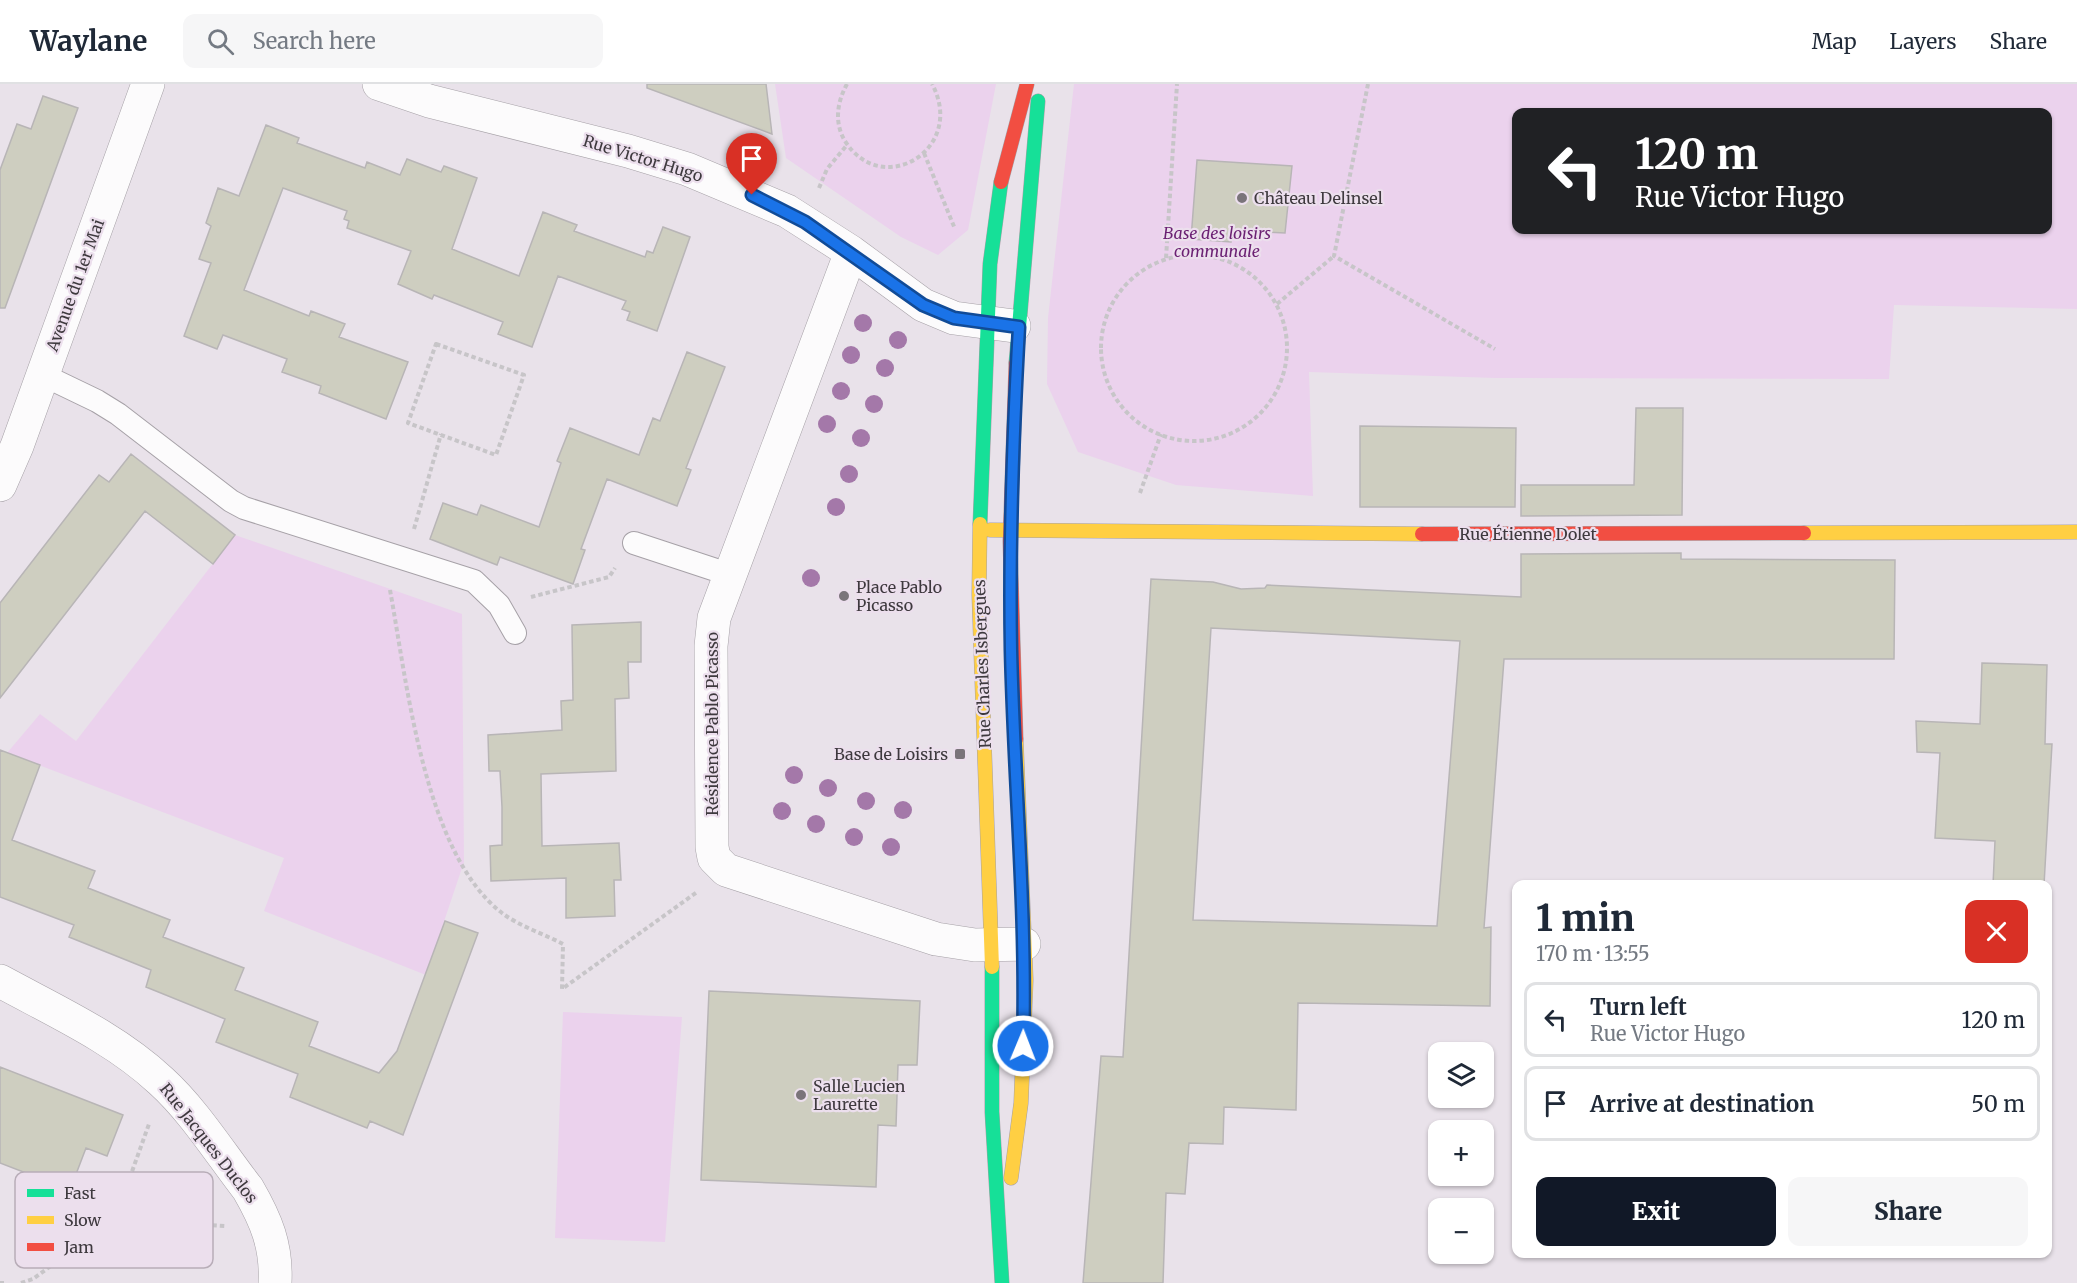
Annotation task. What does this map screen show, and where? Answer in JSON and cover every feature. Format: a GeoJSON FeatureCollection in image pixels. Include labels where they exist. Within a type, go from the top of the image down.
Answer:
{"type":"FeatureCollection","features":[{"type":"Feature","properties":{"kind":"main road","name":"Rue Charles Isbergues"},"geometry":{"type":"LineString","coordinates":[[1001,1248],[1021,1104],[980,652],[979,530],[990,264],[1001,183],[1027,84]]}},
{"type":"Feature","properties":{"kind":"main road","name":"Rue Charles Isbergues"},"geometry":{"type":"LineString","coordinates":[[1002,1283],[992,1112],[1008,945],[1011,531],[1019,327],[1024,238],[1040,84]]}},
{"type":"Feature","properties":{"kind":"main road","name":"Rue Étienne Dolet"},"geometry":{"type":"LineString","coordinates":[[979,530],[1485,535],[2077,532]]}},
{"type":"Feature","properties":{"kind":"street","name":"Avenue du 1er Mai"},"geometry":{"type":"LineString","coordinates":[[0,485],[43,375],[148,84]]}},
{"type":"Feature","properties":{"kind":"street","name":"Rue Victor Hugo"},"geometry":{"type":"LineString","coordinates":[[379,84],[429,101],[628,151],[687,170],[752,195],[805,222],[851,252],[923,305],[954,318],[1019,327]]}},
{"type":"Feature","properties":{"kind":"street","name":"Résidence Pablo Picasso"},"geometry":{"type":"LineString","coordinates":[[726,870],[714,858],[712,847],[711,646],[714,618],[851,252]]}},
{"type":"Feature","properties":{"kind":"street"},"geometry":{"type":"LineString","coordinates":[[726,870],[936,939],[956,944],[1008,945]]}},
{"type":"Feature","properties":{"kind":"street","name":"Rue Jacques Duclos"},"geometry":{"type":"LineString","coordinates":[[0,981],[126,1052],[163,1083],[248,1189],[269,1228],[274,1250],[275,1283]]}},
{"type":"Feature","properties":{"kind":"lane"},"geometry":{"type":"LineString","coordinates":[[43,375],[97,400],[231,501],[244,508],[474,580],[499,605],[515,633]]}},
{"type":"Feature","properties":{"kind":"lane"},"geometry":{"type":"LineString","coordinates":[[634,543],[731,575]]}},
{"type":"Feature","properties":{"kind":"path"},"geometry":{"type":"LineString","coordinates":[[847,84],[837,114],[842,135],[847,145],[863,159],[884,166],[906,164],[924,153],[937,136],[940,126],[940,104],[932,84]]}},
{"type":"Feature","properties":{"kind":"path"},"geometry":{"type":"LineString","coordinates":[[1166,258],[1177,84]]}},
{"type":"Feature","properties":{"kind":"path"},"geometry":{"type":"LineString","coordinates":[[1277,304],[1334,256],[1368,84]]}},
{"type":"Feature","properties":{"kind":"path"},"geometry":{"type":"LineString","coordinates":[[805,222],[827,169],[847,145]]}},
{"type":"Feature","properties":{"kind":"path"},"geometry":{"type":"LineString","coordinates":[[924,153],[958,237]]}},
{"type":"Feature","properties":{"kind":"path"},"geometry":{"type":"LineString","coordinates":[[1198,254],[1230,261],[1257,278],[1277,304],[1287,335],[1286,367],[1274,397],[1241,429],[1210,441],[1175,440],[1145,428],[1113,394],[1102,364],[1106,316],[1122,287],[1136,274],[1166,258],[1198,254]]}},
{"type":"Feature","properties":{"kind":"path"},"geometry":{"type":"LineString","coordinates":[[1334,256],[1495,349]]}},
{"type":"Feature","properties":{"kind":"path"},"geometry":{"type":"LineString","coordinates":[[436,344],[524,375],[496,454],[441,434],[408,423],[436,344]]}},
{"type":"Feature","properties":{"kind":"path"},"geometry":{"type":"LineString","coordinates":[[405,558],[441,434]]}},
{"type":"Feature","properties":{"kind":"path"},"geometry":{"type":"LineString","coordinates":[[1127,533],[1161,434]]}},
{"type":"Feature","properties":{"kind":"path"},"geometry":{"type":"LineString","coordinates":[[499,605],[609,577],[634,543]]}},
{"type":"Feature","properties":{"kind":"path"},"geometry":{"type":"LineString","coordinates":[[382,551],[424,769],[447,839],[477,887],[502,913],[563,944],[562,989],[726,870]]}},
{"type":"Feature","properties":{"kind":"path"},"geometry":{"type":"LineString","coordinates":[[132,1172],[163,1083]]}},
{"type":"Feature","properties":{"kind":"path"},"geometry":{"type":"LineString","coordinates":[[213,1225],[269,1228]]}},
{"type":"Feature","properties":{"kind":"path"},"geometry":{"type":"LineString","coordinates":[[21,1283],[33,1279],[48,1268]]}},
{"type":"Feature","properties":{"kind":"green space"},"geometry":{"type":"Polygon","coordinates":[[[775,84],[996,84],[968,230],[938,255],[901,237],[786,158],[775,84]]]}},
{"type":"Feature","properties":{"kind":"green space","name":"Base des loisirs communale"},"geometry":{"type":"Polygon","coordinates":[[[1074,84],[2077,84],[2077,309],[1894,305],[1889,379],[1496,378],[1309,372],[1313,496],[1176,485],[1078,452],[1047,384],[1048,318],[1074,84]]]}},
{"type":"Feature","properties":{"kind":"green space"},"geometry":{"type":"Polygon","coordinates":[[[235,535],[462,614],[464,862],[426,975],[264,911],[284,858],[7,753],[40,714],[76,741],[235,535]]]}},
{"type":"Feature","properties":{"kind":"green space"},"geometry":{"type":"Polygon","coordinates":[[[563,1012],[682,1017],[665,1242],[555,1238],[563,1012]]]}},
{"type":"Feature","properties":{"kind":"building"},"geometry":{"type":"Polygon","coordinates":[[[647,84],[766,84],[772,134],[647,88],[647,84]]]}},
{"type":"Feature","properties":{"kind":"building"},"geometry":{"type":"Polygon","coordinates":[[[43,96],[78,108],[5,308],[0,308],[0,170],[17,124],[31,129],[43,96]]]}},
{"type":"Feature","properties":{"kind":"building"},"geometry":{"type":"Polygon","coordinates":[[[266,125],[299,138],[297,143],[365,168],[367,162],[400,175],[407,159],[441,172],[444,166],[477,178],[452,249],[519,276],[543,212],[577,225],[574,231],[645,257],[647,251],[653,253],[663,227],[690,237],[657,331],[627,320],[630,312],[622,309],[626,301],[558,276],[532,347],[498,334],[503,322],[434,295],[432,299],[398,284],[411,251],[347,228],[349,221],[344,219],[347,211],[283,188],[244,290],[309,316],[311,311],[345,324],[339,337],[408,362],[386,419],[319,393],[321,386],[282,372],[287,359],[223,335],[217,349],[184,336],[211,263],[199,259],[211,226],[206,223],[218,188],[239,196],[266,125]]]}},
{"type":"Feature","properties":{"kind":"building","name":"Château Delinsel"},"geometry":{"type":"Polygon","coordinates":[[[1197,160],[1292,166],[1285,233],[1232,230],[1231,242],[1191,239],[1197,160]]]}},
{"type":"Feature","properties":{"kind":"building"},"geometry":{"type":"Polygon","coordinates":[[[687,352],[725,367],[686,468],[691,470],[677,506],[607,479],[581,549],[585,550],[573,584],[500,557],[497,565],[430,539],[443,503],[477,515],[481,505],[539,527],[561,463],[557,461],[570,428],[639,455],[653,418],[660,421],[687,352]]]}},
{"type":"Feature","properties":{"kind":"building"},"geometry":{"type":"Polygon","coordinates":[[[1636,408],[1683,408],[1682,515],[1521,516],[1521,485],[1634,485],[1636,408]]]}},
{"type":"Feature","properties":{"kind":"building"},"geometry":{"type":"Polygon","coordinates":[[[1360,426],[1516,428],[1515,507],[1360,507],[1360,426]]]}},
{"type":"Feature","properties":{"kind":"building"},"geometry":{"type":"Polygon","coordinates":[[[131,454],[235,535],[213,564],[145,511],[0,698],[0,603],[99,475],[109,482],[131,454]]]}},
{"type":"Feature","properties":{"kind":"building"},"geometry":{"type":"Polygon","coordinates":[[[1681,553],[1681,559],[1895,560],[1894,659],[1504,659],[1484,928],[1491,927],[1490,1006],[1298,1003],[1296,1110],[1224,1107],[1223,1144],[1189,1143],[1185,1194],[1166,1193],[1163,1283],[1083,1283],[1101,1056],[1123,1057],[1151,579],[1213,582],[1241,589],[1265,588],[1267,585],[1521,597],[1521,554],[1681,553]],[[1211,628],[1193,920],[1437,926],[1460,641],[1211,628]]]}},
{"type":"Feature","properties":{"kind":"building"},"geometry":{"type":"Polygon","coordinates":[[[641,622],[641,662],[628,662],[629,698],[615,699],[616,771],[541,774],[542,846],[619,843],[621,880],[614,880],[615,916],[566,918],[566,878],[491,881],[490,846],[502,845],[502,807],[500,771],[489,771],[488,735],[562,730],[561,701],[573,700],[572,625],[641,622]]]}},
{"type":"Feature","properties":{"kind":"building"},"geometry":{"type":"Polygon","coordinates":[[[1982,663],[2047,665],[2045,744],[2052,744],[2044,880],[1993,880],[1995,841],[1935,838],[1940,753],[1917,752],[1916,721],[1980,724],[1982,663]]]}},
{"type":"Feature","properties":{"kind":"building"},"geometry":{"type":"Polygon","coordinates":[[[0,750],[40,765],[12,840],[95,871],[88,888],[170,920],[163,937],[244,968],[235,990],[318,1022],[309,1046],[379,1073],[397,1051],[445,921],[478,933],[403,1135],[370,1121],[367,1128],[290,1097],[298,1074],[216,1042],[225,1019],[146,987],[151,970],[69,937],[74,925],[0,897],[0,750]]]}},
{"type":"Feature","properties":{"kind":"building","name":"Salle Lucien Laurette"},"geometry":{"type":"Polygon","coordinates":[[[709,991],[920,1001],[917,1065],[898,1065],[896,1126],[878,1125],[876,1187],[701,1180],[709,991]]]}},
{"type":"Feature","properties":{"kind":"building"},"geometry":{"type":"Polygon","coordinates":[[[0,1067],[123,1115],[107,1156],[86,1148],[77,1172],[23,1172],[0,1163],[0,1067]]]}},
{"type":"Feature","properties":{"kind":"traffic: fast"},"geometry":{"type":"LineString","coordinates":[[1016,363],[1038,101]]}},
{"type":"Feature","properties":{"kind":"traffic: fast"},"geometry":{"type":"LineString","coordinates":[[980,524],[990,264],[1001,182]]}},
{"type":"Feature","properties":{"kind":"traffic: fast"},"geometry":{"type":"LineString","coordinates":[[992,967],[992,1112],[1002,1283]]}},
{"type":"Feature","properties":{"kind":"traffic: slow"},"geometry":{"type":"LineString","coordinates":[[980,524],[979,594],[992,967]]}},
{"type":"Feature","properties":{"kind":"traffic: slow"},"geometry":{"type":"LineString","coordinates":[[990,530],[1422,534]]}},
{"type":"Feature","properties":{"kind":"traffic: slow"},"geometry":{"type":"LineString","coordinates":[[1804,533],[2077,532]]}},
{"type":"Feature","properties":{"kind":"traffic: slow"},"geometry":{"type":"LineString","coordinates":[[1011,1178],[1021,1103],[1026,980],[1016,739]]}},
{"type":"Feature","properties":{"kind":"traffic: jam"},"geometry":{"type":"LineString","coordinates":[[1001,182],[1027,84]]}},
{"type":"Feature","properties":{"kind":"traffic: jam"},"geometry":{"type":"LineString","coordinates":[[1016,363],[1010,541],[1016,739]]}},
{"type":"Feature","properties":{"kind":"traffic: jam"},"geometry":{"type":"LineString","coordinates":[[1422,534],[1804,533]]}},
{"type":"Feature","properties":{"kind":"place","name":"Château Delinsel"},"geometry":{"type":"Point","coordinates":[1242,198]}},
{"type":"Feature","properties":{"kind":"place","name":"Place Pablo Picasso"},"geometry":{"type":"Point","coordinates":[844,596]}},
{"type":"Feature","properties":{"kind":"place","name":"Base de Loisirs"},"geometry":{"type":"Point","coordinates":[960,754]}},
{"type":"Feature","properties":{"kind":"place","name":"Salle Lucien Laurette"},"geometry":{"type":"Point","coordinates":[801,1095]}},
{"type":"Feature","properties":{"kind":"route"},"geometry":{"type":"LineString","coordinates":[[752,195],[805,222],[851,252],[923,305],[954,318],[1019,327],[1013,428],[1010,600],[1023,904],[1023,1046]]}}]}
